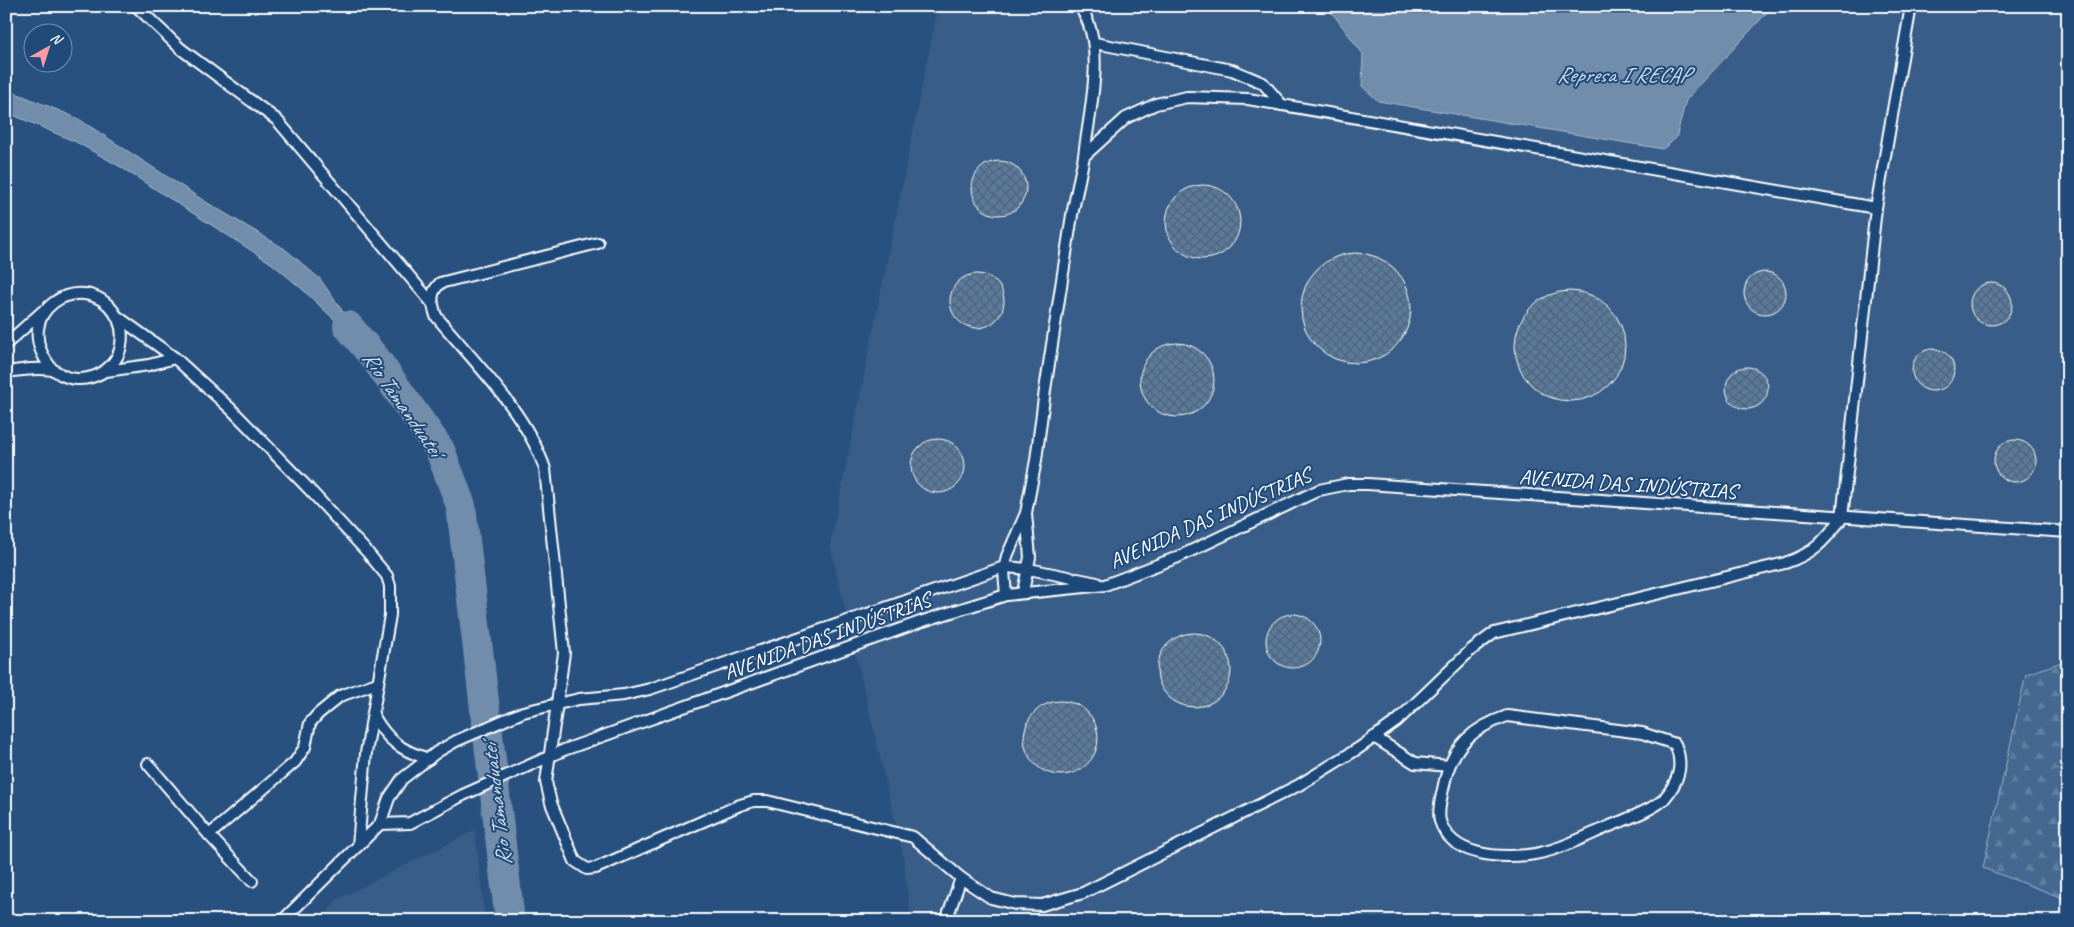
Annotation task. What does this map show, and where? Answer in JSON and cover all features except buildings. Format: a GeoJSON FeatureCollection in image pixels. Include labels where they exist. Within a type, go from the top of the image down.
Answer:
{"type":"FeatureCollection","features":[{"type":"Feature","properties":{"kind":"lane"},"geometry":{"type":"LineString","coordinates":[[136,6],[181,50],[277,120],[432,303]]}},
{"type":"Feature","properties":{"kind":"lane"},"geometry":{"type":"LineString","coordinates":[[1006,595],[1004,567],[1026,513],[1036,460],[1072,216],[1084,156],[1095,43],[1091,26],[1079,6]]}},
{"type":"Feature","properties":{"kind":"lane"},"geometry":{"type":"LineString","coordinates":[[598,243],[440,283],[432,294],[432,303],[436,316],[527,428],[540,451],[546,469],[564,653],[546,782],[551,804],[575,860],[587,868],[596,868],[665,839],[740,804],[767,801],[913,837],[961,878],[991,898],[1015,904],[1042,904],[1083,893],[1299,785],[1397,721],[1471,650],[1494,633],[1785,563],[1803,557],[1820,546],[1842,518],[1876,208],[1911,6]]}},
{"type":"Feature","properties":{"kind":"lane"},"geometry":{"type":"LineString","coordinates":[[1095,43],[1232,70],[1263,83],[1282,105]]}},
{"type":"Feature","properties":{"kind":"lane"},"geometry":{"type":"LineString","coordinates":[[1084,156],[1126,118],[1156,104],[1187,97],[1248,99],[1876,208]]}},
{"type":"Feature","properties":{"kind":"lane"},"geometry":{"type":"LineString","coordinates":[[6,344],[54,303],[77,294],[89,295],[100,299],[118,317],[175,358],[260,437],[368,553],[386,576],[391,593],[390,614],[366,753],[358,846]]}},
{"type":"Feature","properties":{"kind":"lane"},"geometry":{"type":"LineString","coordinates":[[54,303],[43,314],[38,327],[37,342],[42,356],[53,370],[63,376],[78,379],[92,377],[106,371],[148,365],[175,358]]}},
{"type":"Feature","properties":{"kind":"lane"},"geometry":{"type":"LineString","coordinates":[[106,371],[116,360],[121,346],[122,332],[118,317]]}},
{"type":"Feature","properties":{"kind":"lane"},"geometry":{"type":"LineString","coordinates":[[6,372],[53,370]]}},
{"type":"Feature","properties":{"kind":"lane","name":"AVENIDA DAS INDÚSTRIAS"},"geometry":{"type":"LineString","coordinates":[[380,824],[410,823],[463,795],[548,757],[923,621],[1006,595],[1105,585],[1178,557],[1318,490],[1348,484],[2068,532]]}},
{"type":"Feature","properties":{"kind":"lane"},"geometry":{"type":"LineString","coordinates":[[1023,592],[1029,569],[1030,551],[1026,513]]}},
{"type":"Feature","properties":{"kind":"lane"},"geometry":{"type":"LineString","coordinates":[[1004,567],[1029,569],[1105,585]]}},
{"type":"Feature","properties":{"kind":"lane","name":"AVENIDA DAS INDÚSTRIAS"},"geometry":{"type":"LineString","coordinates":[[282,921],[380,824],[388,798],[402,779],[456,741],[523,712],[558,703],[624,695],[650,689],[1004,567]]}},
{"type":"Feature","properties":{"kind":"lane"},"geometry":{"type":"LineString","coordinates":[[209,835],[295,762],[305,747],[310,723],[318,714],[340,696],[377,683]]}},
{"type":"Feature","properties":{"kind":"lane"},"geometry":{"type":"LineString","coordinates":[[373,715],[384,734],[394,742],[411,754],[429,759]]}},
{"type":"Feature","properties":{"kind":"lane"},"geometry":{"type":"LineString","coordinates":[[1507,716],[1642,733],[1675,744],[1681,757],[1677,779],[1663,800],[1637,814],[1570,844],[1529,855],[1472,852],[1452,842],[1440,820],[1448,766],[1456,749],[1484,724],[1507,716]]}},
{"type":"Feature","properties":{"kind":"lane"},"geometry":{"type":"LineString","coordinates":[[1374,737],[1415,763],[1448,766]]}},
{"type":"Feature","properties":{"kind":"lane"},"geometry":{"type":"LineString","coordinates":[[148,764],[209,835],[252,881]]}},
{"type":"Feature","properties":{"kind":"lane"},"geometry":{"type":"LineString","coordinates":[[946,921],[961,878]]}},
{"type":"Feature","properties":{"kind":"shaded area"},"geometry":{"type":"Polygon","coordinates":[[[938,6],[2068,6],[2068,660],[2026,674],[1983,868],[2068,900],[2068,921],[911,921],[903,855],[830,545],[938,6]]]}},
{"type":"Feature","properties":{"kind":"shaded area"},"geometry":{"type":"Polygon","coordinates":[[[475,830],[485,921],[321,921],[336,900],[475,830]]]}},
{"type":"Feature","properties":{"kind":"green space"},"geometry":{"type":"Polygon","coordinates":[[[2068,660],[2068,900],[1983,868],[2026,674],[2068,660]]]}},
{"type":"Feature","properties":{"kind":"water","name":"Represa I RECAP"},"geometry":{"type":"Polygon","coordinates":[[[1327,6],[1773,6],[1686,100],[1676,138],[1663,149],[1378,101],[1362,86],[1363,54],[1327,6]]]}},
{"type":"Feature","properties":{"kind":"water"},"geometry":{"type":"Polygon","coordinates":[[[6,89],[77,118],[206,202],[285,249],[320,279],[375,358],[301,288],[271,263],[119,166],[76,142],[6,112],[6,89]]]}},
{"type":"Feature","properties":{"kind":"waterway","name":"Rio Tamanduateí"},"geometry":{"type":"LineString","coordinates":[[348,326],[375,358],[440,450],[461,506],[510,921]]}}]}
